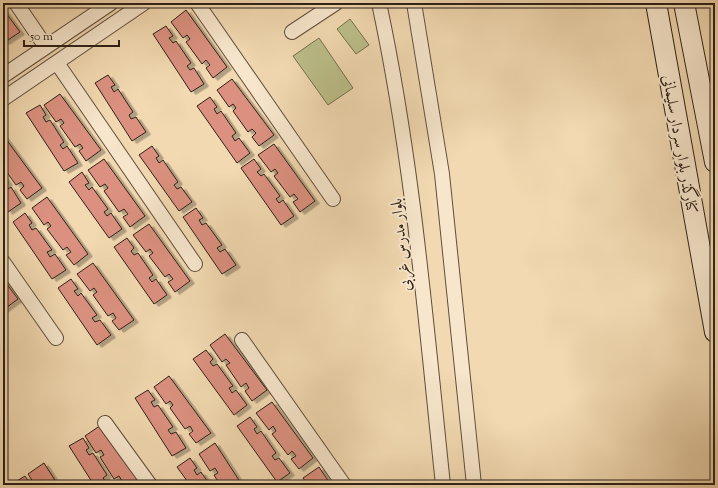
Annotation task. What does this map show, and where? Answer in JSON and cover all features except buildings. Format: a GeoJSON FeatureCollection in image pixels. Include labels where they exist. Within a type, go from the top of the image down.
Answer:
{"type":"FeatureCollection","features":[{"type":"Feature","properties":{"kind":"street"},"geometry":{"type":"LineString","coordinates":[[16,3],[46,47]]}},
{"type":"Feature","properties":{"kind":"street"},"geometry":{"type":"LineString","coordinates":[[3,76],[111,3]]}},
{"type":"Feature","properties":{"kind":"street"},"geometry":{"type":"LineString","coordinates":[[3,99],[144,3]]}},
{"type":"Feature","properties":{"kind":"street"},"geometry":{"type":"LineString","coordinates":[[197,3],[333,199]]}},
{"type":"Feature","properties":{"kind":"street"},"geometry":{"type":"LineString","coordinates":[[292,32],[336,3]]}},
{"type":"Feature","properties":{"kind":"street","name":"بلوار مدرس غربی"},"geometry":{"type":"LineString","coordinates":[[379,3],[388,43],[410,182],[443,485]]}},
{"type":"Feature","properties":{"kind":"street"},"geometry":{"type":"LineString","coordinates":[[414,3],[442,174],[474,485]]}},
{"type":"Feature","properties":{"kind":"street","name":"کنارگذر بلوار سردار سلیمانی"},"geometry":{"type":"LineString","coordinates":[[656,3],[715,332]]}},
{"type":"Feature","properties":{"kind":"street"},"geometry":{"type":"LineString","coordinates":[[684,3],[715,162]]}},
{"type":"Feature","properties":{"kind":"street"},"geometry":{"type":"LineString","coordinates":[[57,63],[195,264]]}},
{"type":"Feature","properties":{"kind":"street"},"geometry":{"type":"LineString","coordinates":[[3,262],[56,338]]}},
{"type":"Feature","properties":{"kind":"street"},"geometry":{"type":"LineString","coordinates":[[242,340],[344,485]]}},
{"type":"Feature","properties":{"kind":"street"},"geometry":{"type":"LineString","coordinates":[[105,423],[150,485]]}},
{"type":"Feature","properties":{"kind":"green space"},"geometry":{"type":"Polygon","coordinates":[[[350,19],[369,45],[356,54],[337,29],[350,19]]]}},
{"type":"Feature","properties":{"kind":"green space"},"geometry":{"type":"Polygon","coordinates":[[[319,38],[353,88],[328,105],[293,56],[319,38]]]}}]}
